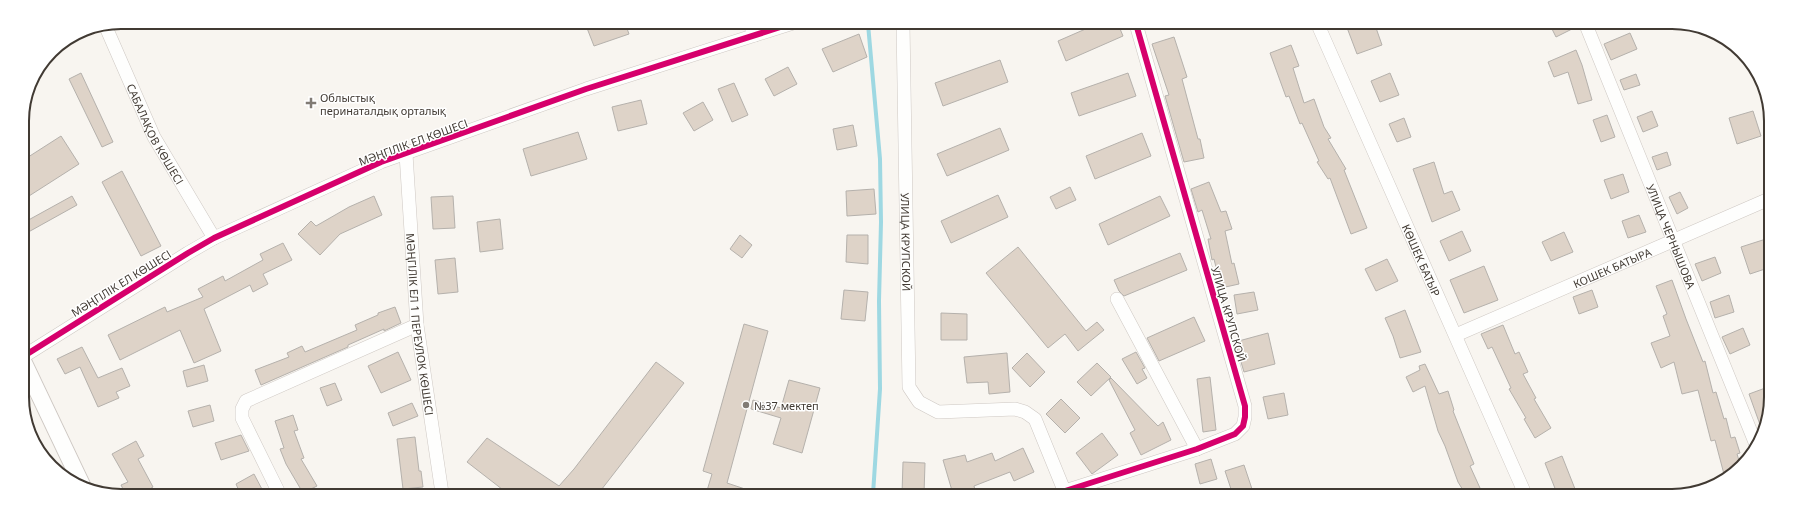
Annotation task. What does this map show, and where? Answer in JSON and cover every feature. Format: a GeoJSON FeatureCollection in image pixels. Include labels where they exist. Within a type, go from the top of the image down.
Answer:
{"type":"FeatureCollection","features":[{"type":"Feature","properties":{"kind":"main road"},"geometry":{"type":"LineString","coordinates":[[29,373],[79,479]]}},
{"type":"Feature","properties":{"kind":"street"},"geometry":{"type":"LineString","coordinates":[[752,29],[755,35]]}},
{"type":"Feature","properties":{"kind":"street","name":"МӘҢГІЛІК ЕЛ КӨШЕСІ"},"geometry":{"type":"LineString","coordinates":[[29,353],[214,238],[381,162],[586,89],[774,29]]}},
{"type":"Feature","properties":{"kind":"street","name":"УЛИЦА КРУПСКОЙ"},"geometry":{"type":"LineString","coordinates":[[903,29],[909,387],[919,402],[938,412],[1015,409],[1025,412],[1035,419],[1064,489]]}},
{"type":"Feature","properties":{"kind":"street","name":"УЛИЦА КРУПСКОЙ"},"geometry":{"type":"LineString","coordinates":[[1078,489],[1196,449],[1235,434],[1243,426],[1245,417],[1245,406],[1137,29]]}},
{"type":"Feature","properties":{"kind":"street","name":"КӨШЕК БАТЫР"},"geometry":{"type":"LineString","coordinates":[[1320,29],[1523,489]]}},
{"type":"Feature","properties":{"kind":"street","name":"УЛИЦА ЧЕРНЫШОВА"},"geometry":{"type":"LineString","coordinates":[[1588,29],[1754,439]]}},
{"type":"Feature","properties":{"kind":"street","name":"САБАЛАҚОВ КӨШЕСІ"},"geometry":{"type":"LineString","coordinates":[[107,30],[154,137],[214,238]]}},
{"type":"Feature","properties":{"kind":"street","name":"МӘҢГІЛІК ЕЛ 1 ПЕРЕУЛОК КӨШЕСІ"},"geometry":{"type":"LineString","coordinates":[[406,154],[417,325],[441,489]]}},
{"type":"Feature","properties":{"kind":"street","name":"КОШЕК БАТЫРА"},"geometry":{"type":"LineString","coordinates":[[1456,335],[1764,201]]}},
{"type":"Feature","properties":{"kind":"street"},"geometry":{"type":"LineString","coordinates":[[1117,299],[1196,449]]}},
{"type":"Feature","properties":{"kind":"street"},"geometry":{"type":"LineString","coordinates":[[277,489],[242,418],[242,409],[246,402],[417,325]]}},
{"type":"Feature","properties":{"kind":"building"},"geometry":{"type":"Polygon","coordinates":[[[587,29],[627,29],[629,34],[594,46],[587,29]]]}},
{"type":"Feature","properties":{"kind":"building"},"geometry":{"type":"Polygon","coordinates":[[[1086,29],[1120,29],[1123,36],[1066,61],[1058,41],[1086,29]]]}},
{"type":"Feature","properties":{"kind":"building"},"geometry":{"type":"Polygon","coordinates":[[[1348,29],[1376,29],[1382,45],[1357,54],[1348,29]]]}},
{"type":"Feature","properties":{"kind":"building"},"geometry":{"type":"Polygon","coordinates":[[[1552,29],[1572,29],[1556,37],[1552,29]]]}},
{"type":"Feature","properties":{"kind":"building"},"geometry":{"type":"Polygon","coordinates":[[[1630,33],[1637,49],[1611,60],[1604,44],[1630,33]]]}},
{"type":"Feature","properties":{"kind":"building"},"geometry":{"type":"Polygon","coordinates":[[[859,34],[867,57],[833,72],[822,49],[859,34]]]}},
{"type":"Feature","properties":{"kind":"building"},"geometry":{"type":"Polygon","coordinates":[[[1174,37],[1187,77],[1182,79],[1198,139],[1200,139],[1204,158],[1184,162],[1165,96],[1169,95],[1152,44],[1174,37]]]}},
{"type":"Feature","properties":{"kind":"building"},"geometry":{"type":"Polygon","coordinates":[[[1291,45],[1299,66],[1293,68],[1304,103],[1314,99],[1324,127],[1331,138],[1328,139],[1346,169],[1344,170],[1367,228],[1351,234],[1330,178],[1328,179],[1317,162],[1319,161],[1302,123],[1300,124],[1289,96],[1286,97],[1270,53],[1291,45]]]}},
{"type":"Feature","properties":{"kind":"building"},"geometry":{"type":"Polygon","coordinates":[[[1576,50],[1592,100],[1578,104],[1568,72],[1554,77],[1548,62],[1576,50]]]}},
{"type":"Feature","properties":{"kind":"building"},"geometry":{"type":"Polygon","coordinates":[[[1000,60],[1008,82],[943,106],[935,83],[1000,60]]]}},
{"type":"Feature","properties":{"kind":"building"},"geometry":{"type":"Polygon","coordinates":[[[788,67],[797,84],[774,96],[765,79],[788,67]]]}},
{"type":"Feature","properties":{"kind":"building"},"geometry":{"type":"Polygon","coordinates":[[[81,73],[113,142],[102,147],[69,79],[81,73]]]}},
{"type":"Feature","properties":{"kind":"building"},"geometry":{"type":"Polygon","coordinates":[[[1128,73],[1136,96],[1079,116],[1071,93],[1128,73]]]}},
{"type":"Feature","properties":{"kind":"building"},"geometry":{"type":"Polygon","coordinates":[[[1390,73],[1399,95],[1380,102],[1371,81],[1390,73]]]}},
{"type":"Feature","properties":{"kind":"building"},"geometry":{"type":"Polygon","coordinates":[[[1636,74],[1640,85],[1624,90],[1620,80],[1636,74]]]}},
{"type":"Feature","properties":{"kind":"building"},"geometry":{"type":"Polygon","coordinates":[[[734,83],[748,115],[732,122],[718,89],[734,83]]]}},
{"type":"Feature","properties":{"kind":"building"},"geometry":{"type":"Polygon","coordinates":[[[641,100],[647,124],[618,131],[612,107],[641,100]]]}},
{"type":"Feature","properties":{"kind":"building"},"geometry":{"type":"Polygon","coordinates":[[[703,102],[713,120],[694,131],[683,113],[703,102]]]}},
{"type":"Feature","properties":{"kind":"building"},"geometry":{"type":"Polygon","coordinates":[[[1652,111],[1658,126],[1643,132],[1637,117],[1652,111]]]}},
{"type":"Feature","properties":{"kind":"building"},"geometry":{"type":"Polygon","coordinates":[[[1753,111],[1761,136],[1737,144],[1729,118],[1753,111]]]}},
{"type":"Feature","properties":{"kind":"building"},"geometry":{"type":"Polygon","coordinates":[[[1607,115],[1615,137],[1601,142],[1593,120],[1607,115]]]}},
{"type":"Feature","properties":{"kind":"building"},"geometry":{"type":"Polygon","coordinates":[[[1404,118],[1411,137],[1397,142],[1389,124],[1404,118]]]}},
{"type":"Feature","properties":{"kind":"building"},"geometry":{"type":"Polygon","coordinates":[[[853,125],[857,146],[837,150],[833,129],[853,125]]]}},
{"type":"Feature","properties":{"kind":"building"},"geometry":{"type":"Polygon","coordinates":[[[1000,128],[1009,150],[947,176],[937,154],[1000,128]]]}},
{"type":"Feature","properties":{"kind":"building"},"geometry":{"type":"Polygon","coordinates":[[[578,132],[587,159],[531,176],[523,149],[578,132]]]}},
{"type":"Feature","properties":{"kind":"building"},"geometry":{"type":"Polygon","coordinates":[[[1142,133],[1151,156],[1095,179],[1086,156],[1142,133]]]}},
{"type":"Feature","properties":{"kind":"building"},"geometry":{"type":"Polygon","coordinates":[[[61,136],[79,164],[29,196],[29,157],[61,136]]]}},
{"type":"Feature","properties":{"kind":"building"},"geometry":{"type":"Polygon","coordinates":[[[1667,152],[1671,165],[1657,170],[1652,157],[1667,152]]]}},
{"type":"Feature","properties":{"kind":"building"},"geometry":{"type":"Polygon","coordinates":[[[1434,162],[1444,194],[1452,191],[1460,210],[1432,222],[1413,169],[1434,162]]]}},
{"type":"Feature","properties":{"kind":"building"},"geometry":{"type":"Polygon","coordinates":[[[122,171],[161,246],[141,256],[102,182],[122,171]]]}},
{"type":"Feature","properties":{"kind":"building"},"geometry":{"type":"Polygon","coordinates":[[[1623,174],[1629,192],[1611,199],[1604,180],[1623,174]]]}},
{"type":"Feature","properties":{"kind":"building"},"geometry":{"type":"Polygon","coordinates":[[[1209,182],[1221,212],[1226,211],[1232,229],[1225,231],[1232,264],[1234,263],[1239,284],[1221,288],[1214,259],[1212,260],[1208,239],[1211,239],[1202,210],[1198,212],[1191,189],[1209,182]]]}},
{"type":"Feature","properties":{"kind":"building"},"geometry":{"type":"Polygon","coordinates":[[[1070,187],[1076,200],[1056,209],[1050,197],[1070,187]]]}},
{"type":"Feature","properties":{"kind":"building"},"geometry":{"type":"Polygon","coordinates":[[[874,189],[876,214],[847,216],[846,191],[874,189]]]}},
{"type":"Feature","properties":{"kind":"building"},"geometry":{"type":"Polygon","coordinates":[[[1680,192],[1688,208],[1677,214],[1669,197],[1680,192]]]}},
{"type":"Feature","properties":{"kind":"building"},"geometry":{"type":"Polygon","coordinates":[[[998,195],[1008,217],[951,243],[941,221],[998,195]]]}},
{"type":"Feature","properties":{"kind":"building"},"geometry":{"type":"Polygon","coordinates":[[[72,196],[77,205],[29,232],[29,220],[72,196]]]}},
{"type":"Feature","properties":{"kind":"building"},"geometry":{"type":"Polygon","coordinates":[[[374,196],[382,215],[340,234],[320,255],[298,234],[311,221],[316,226],[349,207],[374,196]]]}},
{"type":"Feature","properties":{"kind":"building"},"geometry":{"type":"Polygon","coordinates":[[[453,196],[455,228],[433,229],[431,197],[453,196]]]}},
{"type":"Feature","properties":{"kind":"building"},"geometry":{"type":"Polygon","coordinates":[[[1160,196],[1170,216],[1108,245],[1099,224],[1160,196]]]}},
{"type":"Feature","properties":{"kind":"building"},"geometry":{"type":"Polygon","coordinates":[[[1639,215],[1646,232],[1628,238],[1622,221],[1639,215]]]}},
{"type":"Feature","properties":{"kind":"building"},"geometry":{"type":"Polygon","coordinates":[[[500,219],[503,249],[480,252],[477,222],[500,219]]]}},
{"type":"Feature","properties":{"kind":"building"},"geometry":{"type":"Polygon","coordinates":[[[1462,231],[1471,251],[1449,261],[1440,241],[1462,231]]]}},
{"type":"Feature","properties":{"kind":"building"},"geometry":{"type":"Polygon","coordinates":[[[1564,232],[1573,252],[1551,261],[1542,242],[1564,232]]]}},
{"type":"Feature","properties":{"kind":"building"},"geometry":{"type":"Polygon","coordinates":[[[740,235],[752,245],[742,258],[730,249],[740,235]]]}},
{"type":"Feature","properties":{"kind":"building"},"geometry":{"type":"Polygon","coordinates":[[[847,235],[868,235],[868,264],[846,262],[847,235]]]}},
{"type":"Feature","properties":{"kind":"building"},"geometry":{"type":"Polygon","coordinates":[[[1764,240],[1764,269],[1750,274],[1741,247],[1764,240]]]}},
{"type":"Feature","properties":{"kind":"building"},"geometry":{"type":"Polygon","coordinates":[[[283,243],[292,260],[263,274],[268,284],[253,292],[250,285],[204,309],[221,351],[194,363],[180,330],[120,360],[108,335],[165,307],[167,312],[203,297],[198,289],[223,276],[225,281],[263,260],[260,254],[283,243]]]}},
{"type":"Feature","properties":{"kind":"building"},"geometry":{"type":"Polygon","coordinates":[[[1018,247],[1086,331],[1097,322],[1104,330],[1078,351],[1065,334],[1048,348],[986,273],[1018,247]]]}},
{"type":"Feature","properties":{"kind":"building"},"geometry":{"type":"Polygon","coordinates":[[[1180,253],[1187,270],[1124,296],[1119,291],[1114,280],[1180,253]]]}},
{"type":"Feature","properties":{"kind":"building"},"geometry":{"type":"Polygon","coordinates":[[[1715,257],[1721,273],[1702,281],[1695,264],[1715,257]]]}},
{"type":"Feature","properties":{"kind":"building"},"geometry":{"type":"Polygon","coordinates":[[[455,258],[458,292],[438,294],[435,260],[455,258]]]}},
{"type":"Feature","properties":{"kind":"building"},"geometry":{"type":"Polygon","coordinates":[[[1387,259],[1398,281],[1376,291],[1365,269],[1387,259]]]}},
{"type":"Feature","properties":{"kind":"building"},"geometry":{"type":"Polygon","coordinates":[[[1484,266],[1498,300],[1464,313],[1450,280],[1484,266]]]}},
{"type":"Feature","properties":{"kind":"building"},"geometry":{"type":"Polygon","coordinates":[[[1672,280],[1703,362],[1705,361],[1713,393],[1716,392],[1724,419],[1726,418],[1731,438],[1735,437],[1740,453],[1737,454],[1739,460],[1724,473],[1715,440],[1711,441],[1698,390],[1682,394],[1674,362],[1661,368],[1651,343],[1670,336],[1663,316],[1667,314],[1656,286],[1672,280]]]}},
{"type":"Feature","properties":{"kind":"building"},"geometry":{"type":"Polygon","coordinates":[[[844,290],[868,292],[865,321],[841,319],[844,290]]]}},
{"type":"Feature","properties":{"kind":"building"},"geometry":{"type":"Polygon","coordinates":[[[1592,290],[1598,307],[1579,314],[1573,297],[1592,290]]]}},
{"type":"Feature","properties":{"kind":"building"},"geometry":{"type":"Polygon","coordinates":[[[1254,292],[1258,310],[1237,314],[1234,295],[1254,292]]]}},
{"type":"Feature","properties":{"kind":"building"},"geometry":{"type":"Polygon","coordinates":[[[1729,295],[1734,312],[1715,318],[1710,302],[1729,295]]]}},
{"type":"Feature","properties":{"kind":"building"},"geometry":{"type":"Polygon","coordinates":[[[395,307],[401,323],[384,331],[384,329],[348,345],[348,347],[261,385],[255,370],[289,357],[287,353],[302,346],[305,352],[357,330],[355,325],[378,315],[378,313],[395,307]]]}},
{"type":"Feature","properties":{"kind":"building"},"geometry":{"type":"Polygon","coordinates":[[[1405,310],[1421,352],[1400,358],[1385,318],[1405,310]]]}},
{"type":"Feature","properties":{"kind":"building"},"geometry":{"type":"Polygon","coordinates":[[[941,313],[967,314],[967,340],[941,340],[941,313]]]}},
{"type":"Feature","properties":{"kind":"building"},"geometry":{"type":"Polygon","coordinates":[[[1194,317],[1205,341],[1159,361],[1147,338],[1194,317]]]}},
{"type":"Feature","properties":{"kind":"building","name":"№37 мектеп"},"geometry":{"type":"Polygon","coordinates":[[[744,324],[768,331],[727,483],[745,489],[708,489],[712,474],[703,471],[744,324]]]}},
{"type":"Feature","properties":{"kind":"building"},"geometry":{"type":"Polygon","coordinates":[[[1503,325],[1515,354],[1519,352],[1528,372],[1523,374],[1536,398],[1534,399],[1551,428],[1535,438],[1524,419],[1526,418],[1509,389],[1511,388],[1492,347],[1488,349],[1481,334],[1503,325]]]}},
{"type":"Feature","properties":{"kind":"building"},"geometry":{"type":"Polygon","coordinates":[[[1743,328],[1750,345],[1730,354],[1722,337],[1743,328]]]}},
{"type":"Feature","properties":{"kind":"building"},"geometry":{"type":"Polygon","coordinates":[[[1268,333],[1275,364],[1244,372],[1235,342],[1268,333]]]}},
{"type":"Feature","properties":{"kind":"building"},"geometry":{"type":"Polygon","coordinates":[[[82,347],[98,378],[122,368],[130,386],[116,392],[119,398],[98,407],[80,367],[65,374],[57,359],[82,347]]]}},
{"type":"Feature","properties":{"kind":"building"},"geometry":{"type":"Polygon","coordinates":[[[398,352],[411,380],[381,393],[368,366],[398,352]]]}},
{"type":"Feature","properties":{"kind":"building"},"geometry":{"type":"Polygon","coordinates":[[[1136,352],[1145,368],[1142,369],[1147,378],[1137,384],[1122,359],[1136,352]]]}},
{"type":"Feature","properties":{"kind":"building"},"geometry":{"type":"Polygon","coordinates":[[[1007,353],[1010,392],[989,394],[988,382],[967,383],[964,357],[1007,353]]]}},
{"type":"Feature","properties":{"kind":"building"},"geometry":{"type":"Polygon","coordinates":[[[1027,353],[1045,372],[1030,387],[1012,368],[1027,353]]]}},
{"type":"Feature","properties":{"kind":"building"},"geometry":{"type":"Polygon","coordinates":[[[656,362],[684,383],[602,489],[502,489],[467,462],[487,438],[559,486],[574,469],[656,362]]]}},
{"type":"Feature","properties":{"kind":"building"},"geometry":{"type":"Polygon","coordinates":[[[1097,363],[1111,377],[1091,396],[1077,382],[1097,363]]]}},
{"type":"Feature","properties":{"kind":"building"},"geometry":{"type":"Polygon","coordinates":[[[1425,364],[1439,394],[1448,391],[1454,410],[1453,411],[1474,464],[1470,466],[1480,488],[1478,489],[1462,489],[1458,482],[1438,431],[1425,386],[1413,392],[1406,377],[1420,370],[1419,366],[1425,364]]]}},
{"type":"Feature","properties":{"kind":"building"},"geometry":{"type":"Polygon","coordinates":[[[204,365],[208,381],[187,387],[183,371],[204,365]]]}},
{"type":"Feature","properties":{"kind":"building"},"geometry":{"type":"Polygon","coordinates":[[[1210,377],[1216,430],[1203,432],[1197,379],[1210,377]]]}},
{"type":"Feature","properties":{"kind":"building"},"geometry":{"type":"Polygon","coordinates":[[[1111,378],[1158,426],[1163,422],[1171,440],[1141,455],[1130,433],[1135,430],[1109,380],[1111,378]]]}},
{"type":"Feature","properties":{"kind":"building"},"geometry":{"type":"Polygon","coordinates":[[[789,380],[820,388],[802,453],[773,444],[781,418],[751,409],[753,400],[781,408],[789,380]]]}},
{"type":"Feature","properties":{"kind":"building"},"geometry":{"type":"Polygon","coordinates":[[[335,383],[342,400],[327,406],[320,388],[335,383]]]}},
{"type":"Feature","properties":{"kind":"building"},"geometry":{"type":"Polygon","coordinates":[[[1764,388],[1763,409],[1760,424],[1749,394],[1764,388]]]}},
{"type":"Feature","properties":{"kind":"building"},"geometry":{"type":"Polygon","coordinates":[[[1284,393],[1288,415],[1268,419],[1263,397],[1284,393]]]}},
{"type":"Feature","properties":{"kind":"building"},"geometry":{"type":"Polygon","coordinates":[[[1061,399],[1080,418],[1065,433],[1046,414],[1061,399]]]}},
{"type":"Feature","properties":{"kind":"building"},"geometry":{"type":"Polygon","coordinates":[[[412,403],[418,416],[393,426],[388,413],[412,403]]]}},
{"type":"Feature","properties":{"kind":"building"},"geometry":{"type":"Polygon","coordinates":[[[210,405],[214,421],[193,427],[188,411],[210,405]]]}},
{"type":"Feature","properties":{"kind":"building"},"geometry":{"type":"Polygon","coordinates":[[[293,415],[298,430],[294,431],[304,458],[301,459],[317,486],[311,489],[301,489],[286,464],[280,449],[284,448],[275,421],[293,415]]]}},
{"type":"Feature","properties":{"kind":"building"},"geometry":{"type":"Polygon","coordinates":[[[1102,433],[1118,455],[1092,474],[1076,453],[1102,433]]]}},
{"type":"Feature","properties":{"kind":"building"},"geometry":{"type":"Polygon","coordinates":[[[241,435],[249,451],[221,460],[215,443],[241,435]]]}},
{"type":"Feature","properties":{"kind":"building"},"geometry":{"type":"Polygon","coordinates":[[[415,437],[419,471],[421,471],[423,487],[403,489],[397,439],[415,437]]]}},
{"type":"Feature","properties":{"kind":"building"},"geometry":{"type":"Polygon","coordinates":[[[136,441],[144,456],[138,459],[153,487],[150,489],[123,489],[121,485],[128,482],[112,454],[136,441]]]}},
{"type":"Feature","properties":{"kind":"building"},"geometry":{"type":"Polygon","coordinates":[[[1023,448],[1034,472],[1014,481],[1010,472],[974,486],[975,489],[952,489],[943,460],[965,455],[967,462],[992,453],[995,461],[1023,448]]]}},
{"type":"Feature","properties":{"kind":"building"},"geometry":{"type":"Polygon","coordinates":[[[1562,456],[1575,489],[1555,489],[1545,463],[1562,456]]]}},
{"type":"Feature","properties":{"kind":"building"},"geometry":{"type":"Polygon","coordinates":[[[1211,459],[1217,479],[1200,484],[1195,464],[1211,459]]]}},
{"type":"Feature","properties":{"kind":"building"},"geometry":{"type":"Polygon","coordinates":[[[903,462],[925,463],[924,489],[902,489],[903,462]]]}},
{"type":"Feature","properties":{"kind":"building"},"geometry":{"type":"Polygon","coordinates":[[[1244,465],[1252,489],[1231,489],[1225,471],[1244,465]]]}},
{"type":"Feature","properties":{"kind":"building"},"geometry":{"type":"Polygon","coordinates":[[[254,474],[262,489],[238,489],[236,484],[254,474]]]}},
{"type":"Feature","properties":{"kind":"waterway"},"geometry":{"type":"LineString","coordinates":[[868,29],[880,159],[881,222],[879,301],[880,389],[873,489]]}},
{"type":"Feature","properties":{"kind":"cycle path"},"geometry":{"type":"LineString","coordinates":[[29,353],[214,238],[381,162],[586,89],[774,29]]}},
{"type":"Feature","properties":{"kind":"cycle path"},"geometry":{"type":"LineString","coordinates":[[1071,489],[1197,449],[1235,434],[1243,426],[1245,417],[1245,406],[1137,29]]}},
{"type":"Feature","properties":{"kind":"place","name":"Облыстық перинаталдық орталық"},"geometry":{"type":"Point","coordinates":[311,103]}},
{"type":"Feature","properties":{"kind":"place","name":"№37 мектеп"},"geometry":{"type":"Point","coordinates":[746,405]}}]}
